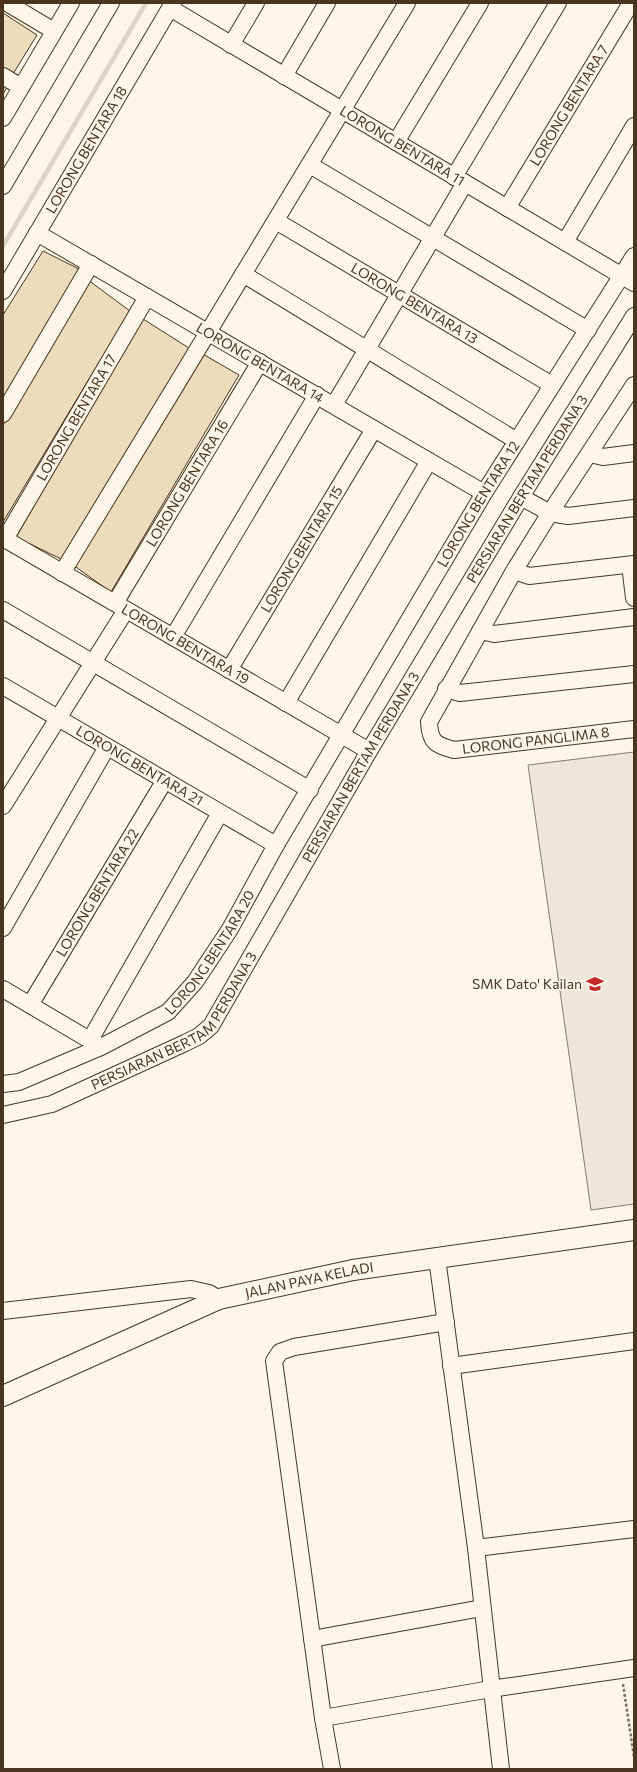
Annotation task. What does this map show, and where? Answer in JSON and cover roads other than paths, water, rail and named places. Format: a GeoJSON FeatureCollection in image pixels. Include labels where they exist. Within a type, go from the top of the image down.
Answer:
{"type":"FeatureCollection","features":[{"type":"Feature","properties":{"kind":"main road","name":"JALAN PAYA KELADI"},"geometry":{"type":"LineString","coordinates":[[3,1396],[219,1299],[353,1270],[634,1230]]}},
{"type":"Feature","properties":{"kind":"street"},"geometry":{"type":"LineString","coordinates":[[7,3],[54,31]]}},
{"type":"Feature","properties":{"kind":"street"},"geometry":{"type":"LineString","coordinates":[[3,118],[70,3]]}},
{"type":"Feature","properties":{"kind":"street"},"geometry":{"type":"LineString","coordinates":[[3,186],[111,3]]}},
{"type":"Feature","properties":{"kind":"street"},"geometry":{"type":"LineString","coordinates":[[231,45],[256,3]]}},
{"type":"Feature","properties":{"kind":"street"},"geometry":{"type":"LineString","coordinates":[[284,76],[327,3]]}},
{"type":"Feature","properties":{"kind":"street"},"geometry":{"type":"LineString","coordinates":[[62,573],[407,3]]}},
{"type":"Feature","properties":{"kind":"street"},"geometry":{"type":"LineString","coordinates":[[396,142],[480,3]]}},
{"type":"Feature","properties":{"kind":"street"},"geometry":{"type":"LineString","coordinates":[[334,405],[432,238],[459,180],[558,3]]}},
{"type":"Feature","properties":{"kind":"street","name":"LORONG BENTARA 7"},"geometry":{"type":"LineString","coordinates":[[507,208],[631,3]]}},
{"type":"Feature","properties":{"kind":"street","name":"LORONG BENTARA 11"},"geometry":{"type":"LineString","coordinates":[[171,6],[231,45],[628,280]]}},
{"type":"Feature","properties":{"kind":"street","name":"LORONG BENTARA 18"},"geometry":{"type":"LineString","coordinates":[[3,291],[171,6]]}},
{"type":"Feature","properties":{"kind":"street"},"geometry":{"type":"LineString","coordinates":[[3,76],[20,87]]}},
{"type":"Feature","properties":{"kind":"street"},"geometry":{"type":"LineString","coordinates":[[565,242],[634,126]]}},
{"type":"Feature","properties":{"kind":"street"},"geometry":{"type":"LineString","coordinates":[[310,165],[588,330]]}},
{"type":"Feature","properties":{"kind":"street","name":"LORONG BENTARA 13"},"geometry":{"type":"LineString","coordinates":[[276,221],[552,385]]}},
{"type":"Feature","properties":{"kind":"street","name":"LORONG BENTARA 14"},"geometry":{"type":"LineString","coordinates":[[37,233],[484,492]]}},
{"type":"Feature","properties":{"kind":"street","name":"LORONG BENTARA 12"},"geometry":{"type":"LineString","coordinates":[[342,735],[484,492],[588,330],[628,280],[634,256]]}},
{"type":"Feature","properties":{"kind":"street"},"geometry":{"type":"LineString","coordinates":[[3,414],[91,264]]}},
{"type":"Feature","properties":{"kind":"street"},"geometry":{"type":"LineString","coordinates":[[243,274],[367,348],[517,441]]}},
{"type":"Feature","properties":{"kind":"street","name":"LORONG BENTARA 17"},"geometry":{"type":"LineString","coordinates":[[4,538],[148,297]]}},
{"type":"Feature","properties":{"kind":"street","name":"PERSIARAN BERTAM PERDANA 3"},"geometry":{"type":"LineString","coordinates":[[3,1115],[52,1104],[185,1043],[211,1026],[368,751],[521,497],[634,316]]}},
{"type":"Feature","properties":{"kind":"street","name":"LORONG BENTARA 16"},"geometry":{"type":"LineString","coordinates":[[3,806],[93,663],[121,607],[260,362]]}},
{"type":"Feature","properties":{"kind":"street"},"geometry":{"type":"LineString","coordinates":[[633,389],[550,513],[514,571],[446,689],[460,693],[634,674]]}},
{"type":"Feature","properties":{"kind":"street"},"geometry":{"type":"LineString","coordinates":[[173,637],[317,395]]}},
{"type":"Feature","properties":{"kind":"street","name":"LORONG BENTARA 15"},"geometry":{"type":"LineString","coordinates":[[229,670],[374,429]]}},
{"type":"Feature","properties":{"kind":"street"},"geometry":{"type":"LineString","coordinates":[[590,454],[603,457],[634,453]]}},
{"type":"Feature","properties":{"kind":"street"},"geometry":{"type":"LineString","coordinates":[[286,703],[430,461]]}},
{"type":"Feature","properties":{"kind":"street"},"geometry":{"type":"LineString","coordinates":[[521,497],[550,513],[568,516],[634,508]]}},
{"type":"Feature","properties":{"kind":"street","name":"LORONG BENTARA 19"},"geometry":{"type":"LineString","coordinates":[[4,538],[368,751]]}},
{"type":"Feature","properties":{"kind":"street"},"geometry":{"type":"LineString","coordinates":[[514,571],[529,576],[632,565],[634,598]]}},
{"type":"Feature","properties":{"kind":"street"},"geometry":{"type":"LineString","coordinates":[[3,610],[310,790]]}},
{"type":"Feature","properties":{"kind":"street"},"geometry":{"type":"LineString","coordinates":[[480,631],[494,634],[634,617]]}},
{"type":"Feature","properties":{"kind":"street","name":"LORONG BENTARA 21"},"geometry":{"type":"LineString","coordinates":[[3,686],[276,845]]}},
{"type":"Feature","properties":{"kind":"street","name":"LORONG PANGLIMA 8"},"geometry":{"type":"LineString","coordinates":[[446,689],[429,722],[429,735],[438,746],[454,750],[634,729]]}},
{"type":"Feature","properties":{"kind":"street","name":"LORONG BENTARA 20"},"geometry":{"type":"LineString","coordinates":[[3,1084],[19,1082],[95,1043],[168,1012],[195,982],[230,929],[276,845],[342,735]]}},
{"type":"Feature","properties":{"kind":"street"},"geometry":{"type":"LineString","coordinates":[[3,928],[107,747]]}},
{"type":"Feature","properties":{"kind":"street","name":"LORONG BENTARA 22"},"geometry":{"type":"LineString","coordinates":[[30,1005],[165,780]]}},
{"type":"Feature","properties":{"kind":"street"},"geometry":{"type":"LineString","coordinates":[[3,988],[95,1043],[220,812]]}},
{"type":"Feature","properties":{"kind":"street"},"geometry":{"type":"LineString","coordinates":[[3,1073],[19,1082]]}},
{"type":"Feature","properties":{"kind":"street"},"geometry":{"type":"LineString","coordinates":[[437,1258],[476,1548],[501,1769]]}},
{"type":"Feature","properties":{"kind":"street"},"geometry":{"type":"LineString","coordinates":[[3,1311],[191,1289],[208,1293],[219,1299]]}},
{"type":"Feature","properties":{"kind":"street"},"geometry":{"type":"LineString","coordinates":[[332,1769],[323,1718],[274,1361],[280,1352],[294,1347],[446,1322]]}},
{"type":"Feature","properties":{"kind":"street"},"geometry":{"type":"LineString","coordinates":[[451,1366],[634,1340]]}},
{"type":"Feature","properties":{"kind":"street"},"geometry":{"type":"LineString","coordinates":[[476,1548],[634,1529]]}},
{"type":"Feature","properties":{"kind":"street"},"geometry":{"type":"LineString","coordinates":[[312,1639],[482,1608]]}},
{"type":"Feature","properties":{"kind":"street"},"geometry":{"type":"LineString","coordinates":[[323,1718],[491,1689],[627,1669]]}},
{"type":"Feature","properties":{"kind":"waterway"},"geometry":{"type":"LineString","coordinates":[[3,246],[146,3]]}},
{"type":"Feature","properties":{"kind":"place","name":"SMK Dato' Kailan"},"geometry":{"type":"Point","coordinates":[595,984]}}]}
